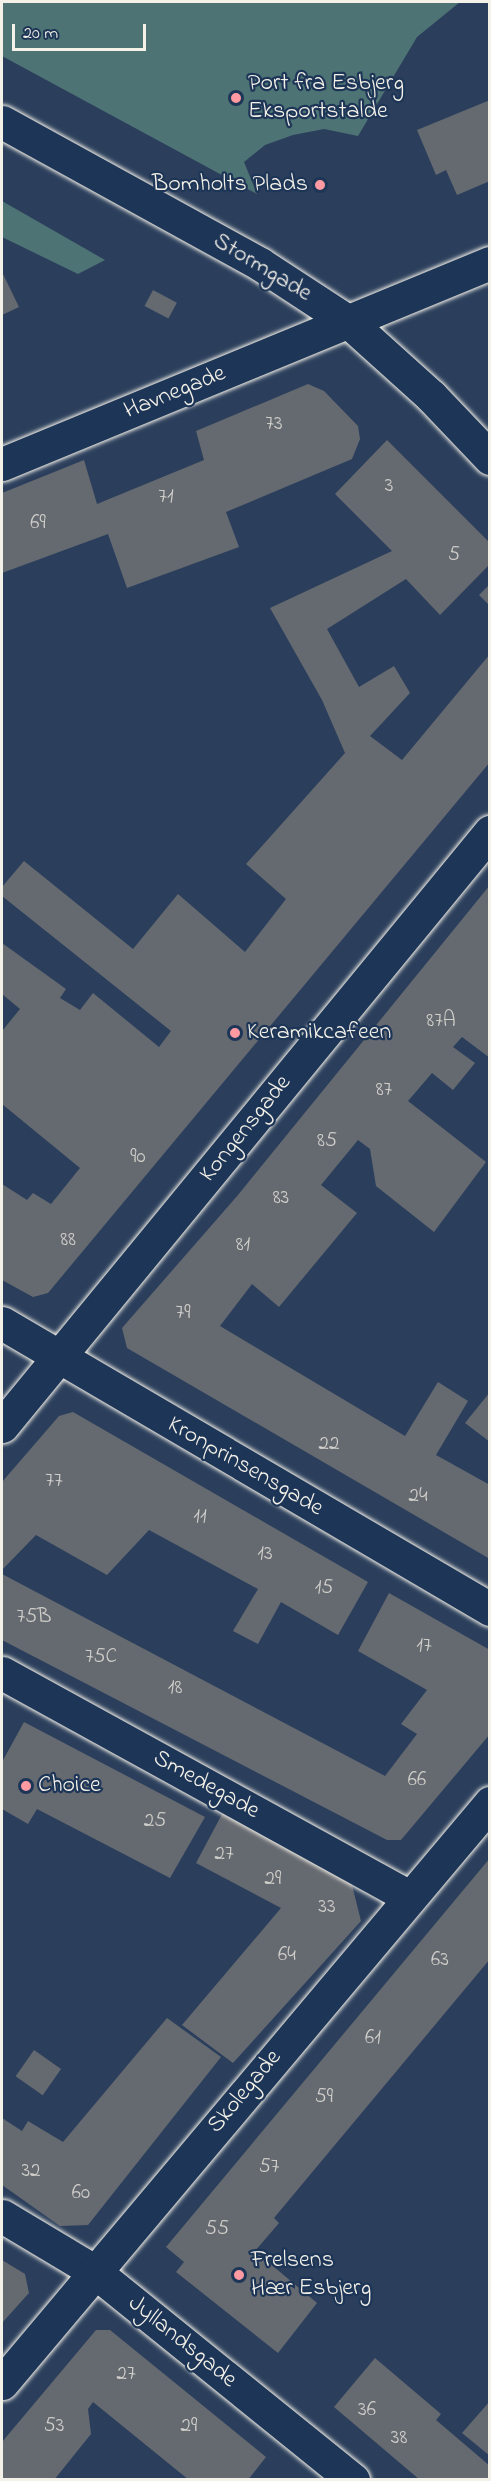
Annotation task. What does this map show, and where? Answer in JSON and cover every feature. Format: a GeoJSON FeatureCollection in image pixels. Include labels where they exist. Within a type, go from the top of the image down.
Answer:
{"type":"FeatureCollection","features":[{"type":"Feature","properties":{"kind":"street","name":"Stormgade"},"geometry":{"type":"LineString","coordinates":[[2,122],[260,264],[350,323],[431,396],[489,458]]}},
{"type":"Feature","properties":{"kind":"street","name":"Havnegade"},"geometry":{"type":"LineString","coordinates":[[2,464],[350,323],[489,263]]}},
{"type":"Feature","properties":{"kind":"street","name":"Kongensgade"},"geometry":{"type":"LineString","coordinates":[[2,1426],[489,832]]}},
{"type":"Feature","properties":{"kind":"street","name":"Kronprinsensgade"},"geometry":{"type":"LineString","coordinates":[[3,1324],[58,1359],[489,1609]]}},
{"type":"Feature","properties":{"kind":"street","name":"Smedegade"},"geometry":{"type":"LineString","coordinates":[[2,1673],[409,1897]]}},
{"type":"Feature","properties":{"kind":"street","name":"Skolegade"},"geometry":{"type":"LineString","coordinates":[[2,2383],[489,1803]]}},
{"type":"Feature","properties":{"kind":"street","name":"Jyllandsgade"},"geometry":{"type":"LineString","coordinates":[[2,2216],[94,2271],[353,2480]]}},
{"type":"Feature","properties":{"kind":"green space"},"geometry":{"type":"Polygon","coordinates":[[[2,2],[460,2],[417,37],[358,136],[324,129],[293,135],[265,145],[244,162],[257,194],[2,56],[2,2]]]}},
{"type":"Feature","properties":{"kind":"green space"},"geometry":{"type":"Polygon","coordinates":[[[2,201],[105,260],[78,274],[2,237],[2,201]]]}},
{"type":"Feature","properties":{"kind":"building"},"geometry":{"type":"Polygon","coordinates":[[[490,100],[490,181],[457,195],[446,170],[436,175],[417,130],[490,100]]]}},
{"type":"Feature","properties":{"kind":"building"},"geometry":{"type":"Polygon","coordinates":[[[2,275],[19,307],[2,315],[2,275]]]}},
{"type":"Feature","properties":{"kind":"building"},"geometry":{"type":"Polygon","coordinates":[[[153,290],[177,303],[168,319],[145,306],[153,290]]]}},
{"type":"Feature","properties":{"kind":"building"},"geometry":{"type":"Polygon","coordinates":[[[308,384],[324,391],[358,426],[360,439],[352,459],[226,512],[239,547],[127,588],[108,534],[2,573],[2,493],[84,460],[97,504],[204,460],[196,431],[308,384]]]}},
{"type":"Feature","properties":{"kind":"building"},"geometry":{"type":"Polygon","coordinates":[[[387,440],[490,543],[490,564],[440,615],[406,579],[327,629],[359,687],[394,666],[410,693],[370,736],[402,760],[490,654],[490,762],[48,1293],[33,1297],[2,1280],[2,1184],[27,1200],[33,1193],[51,1204],[80,1168],[2,1104],[2,1031],[20,1009],[2,994],[2,943],[66,989],[60,998],[80,1010],[93,993],[159,1047],[171,1031],[2,896],[2,887],[24,861],[133,949],[178,894],[245,952],[286,899],[246,864],[345,753],[322,700],[270,608],[392,551],[335,494],[387,440]]]}},
{"type":"Feature","properties":{"kind":"building"},"geometry":{"type":"Polygon","coordinates":[[[490,584],[490,606],[479,595],[490,584]]]}},
{"type":"Feature","properties":{"kind":"building"},"geometry":{"type":"Polygon","coordinates":[[[490,885],[490,1058],[462,1037],[453,1047],[475,1063],[453,1090],[432,1073],[408,1101],[486,1162],[434,1232],[376,1186],[370,1149],[358,1140],[321,1185],[357,1213],[279,1307],[252,1284],[220,1326],[405,1436],[438,1382],[468,1401],[436,1455],[490,1485],[490,1559],[127,1348],[122,1328],[238,1195],[490,885]]]}},
{"type":"Feature","properties":{"kind":"building"},"geometry":{"type":"Polygon","coordinates":[[[490,1392],[490,1442],[465,1423],[490,1392]]]}},
{"type":"Feature","properties":{"kind":"building"},"geometry":{"type":"Polygon","coordinates":[[[73,1412],[368,1582],[338,1635],[281,1602],[258,1644],[233,1631],[258,1589],[149,1530],[107,1575],[36,1535],[2,1570],[2,1482],[59,1416],[73,1412]]]}},
{"type":"Feature","properties":{"kind":"building"},"geometry":{"type":"Polygon","coordinates":[[[2,1574],[385,1776],[417,1734],[401,1724],[427,1690],[358,1651],[389,1593],[490,1650],[490,1734],[401,1840],[387,1840],[2,1640],[2,1574]]]}},
{"type":"Feature","properties":{"kind":"building"},"geometry":{"type":"Polygon","coordinates":[[[24,1722],[205,1817],[170,1878],[37,1809],[28,1824],[2,1809],[2,1762],[24,1722]]]}},
{"type":"Feature","properties":{"kind":"building"},"geometry":{"type":"Polygon","coordinates":[[[228,1803],[348,1869],[361,1921],[233,2063],[182,2025],[281,1908],[196,1863],[228,1803]]]}},
{"type":"Feature","properties":{"kind":"building"},"geometry":{"type":"Polygon","coordinates":[[[490,1858],[490,1959],[274,2218],[279,2223],[255,2251],[317,2303],[278,2353],[176,2272],[184,2262],[166,2247],[490,1858]]]}},
{"type":"Feature","properties":{"kind":"building"},"geometry":{"type":"Polygon","coordinates":[[[167,2018],[221,2057],[88,2225],[60,2226],[2,2185],[2,2118],[22,2131],[28,2121],[63,2142],[167,2018]]]}},
{"type":"Feature","properties":{"kind":"building"},"geometry":{"type":"Polygon","coordinates":[[[34,2050],[61,2069],[43,2095],[16,2076],[34,2050]]]}},
{"type":"Feature","properties":{"kind":"building"},"geometry":{"type":"Polygon","coordinates":[[[2,2260],[25,2274],[29,2293],[2,2323],[2,2260]]]}},
{"type":"Feature","properties":{"kind":"building"},"geometry":{"type":"Polygon","coordinates":[[[96,2330],[110,2330],[266,2457],[248,2480],[189,2480],[93,2402],[88,2409],[91,2434],[54,2480],[2,2480],[2,2442],[96,2330]]]}},
{"type":"Feature","properties":{"kind":"building"},"geometry":{"type":"Polygon","coordinates":[[[375,2358],[441,2414],[436,2420],[490,2466],[490,2480],[420,2480],[334,2407],[375,2358]]]}},
{"type":"Feature","properties":{"kind":"building"},"geometry":{"type":"Polygon","coordinates":[[[490,2401],[490,2456],[462,2433],[490,2401]]]}},
{"type":"Feature","properties":{"kind":"place","name":"Port fra Esbjerg Eksportstalde"},"geometry":{"type":"Point","coordinates":[236,98]}},
{"type":"Feature","properties":{"kind":"place","name":"Bomholts Plads"},"geometry":{"type":"Point","coordinates":[320,185]}},
{"type":"Feature","properties":{"kind":"place","name":"Keramikcafeen"},"geometry":{"type":"Point","coordinates":[235,1033]}},
{"type":"Feature","properties":{"kind":"place","name":"Choice"},"geometry":{"type":"Point","coordinates":[26,1786]}},
{"type":"Feature","properties":{"kind":"place","name":"Frelsens Hær Esbjerg"},"geometry":{"type":"Point","coordinates":[239,2275]}}]}
